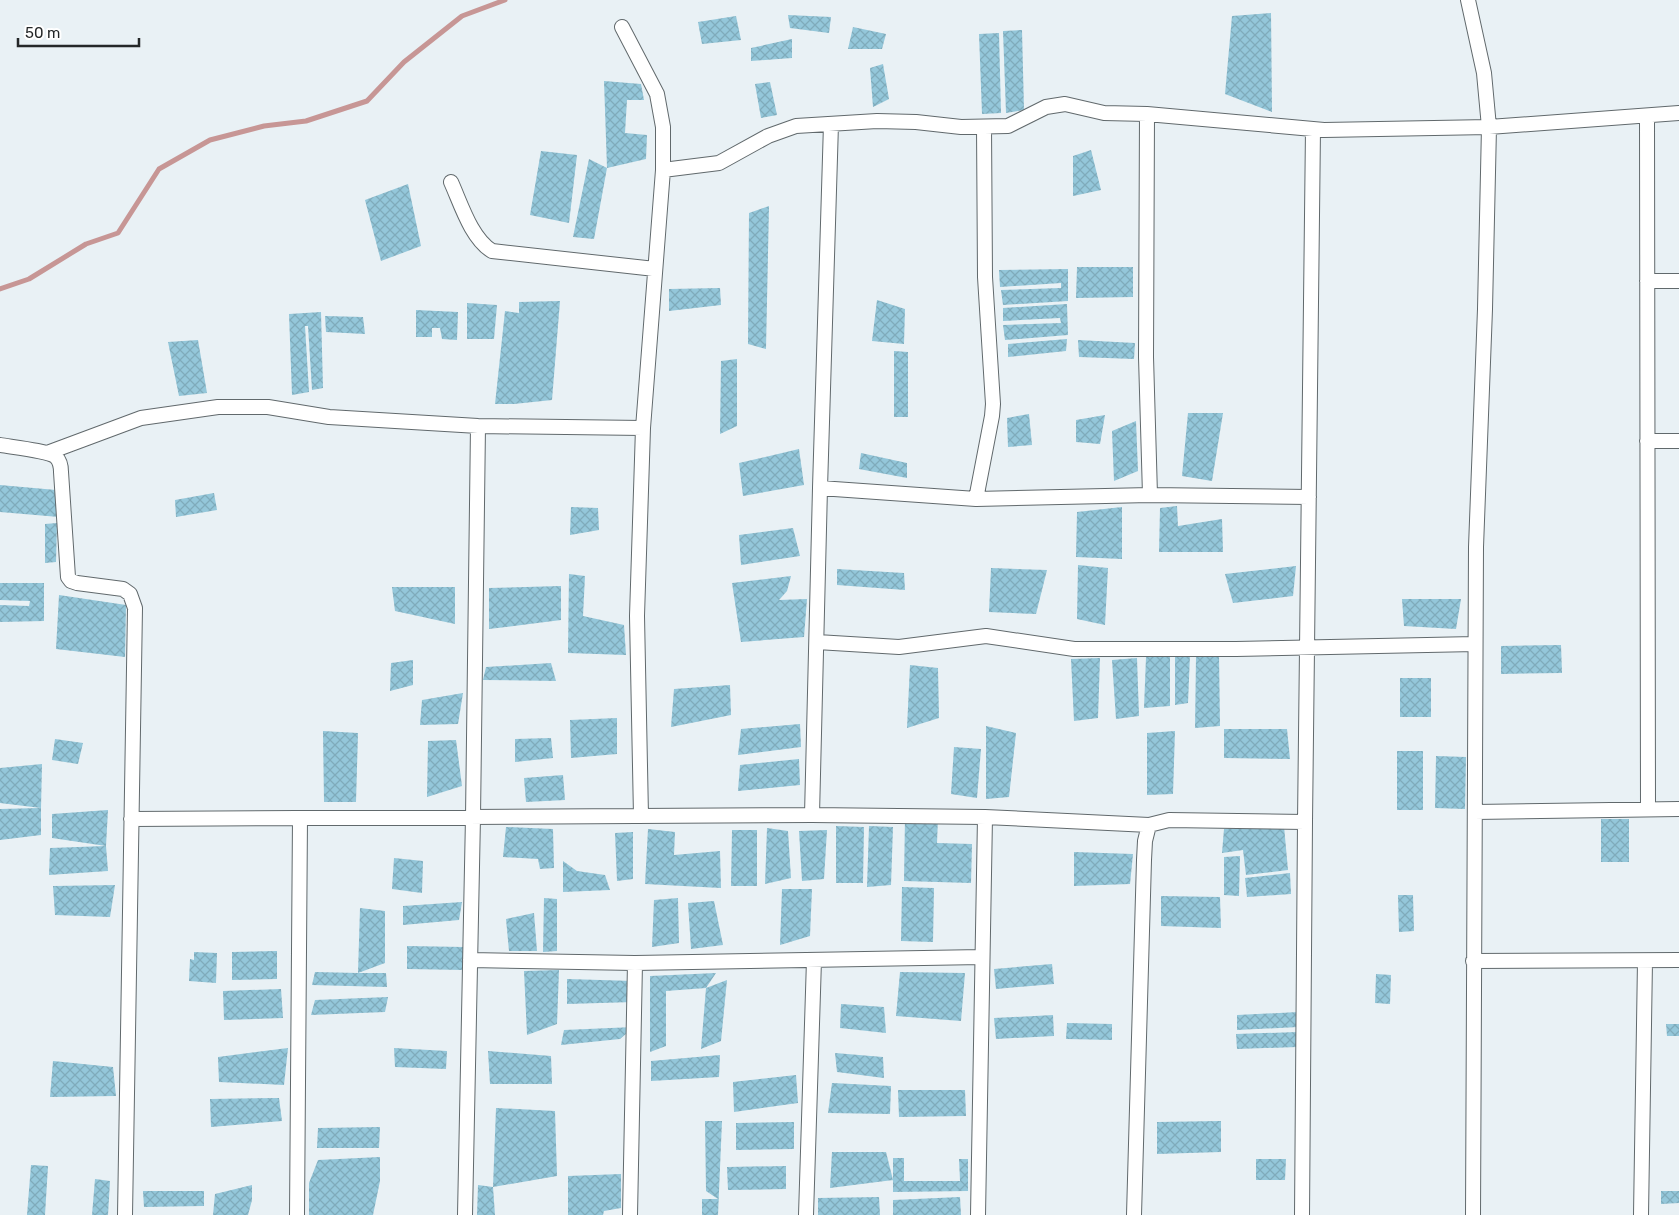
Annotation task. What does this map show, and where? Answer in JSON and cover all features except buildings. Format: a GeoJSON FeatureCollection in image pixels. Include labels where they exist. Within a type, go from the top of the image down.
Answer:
{"type":"FeatureCollection","features":[{"type":"Feature","properties":{"kind":"street"},"geometry":{"type":"LineString","coordinates":[[1468,0],[1484,73],[1490,127],[1476,547],[1473,1215]]}},
{"type":"Feature","properties":{"kind":"street"},"geometry":{"type":"LineString","coordinates":[[622,26],[657,94],[663,127],[663,170],[643,428],[637,616],[641,816]]}},
{"type":"Feature","properties":{"kind":"street"},"geometry":{"type":"LineString","coordinates":[[663,170],[719,163],[768,136],[796,126],[906,122],[961,127],[1008,126],[1046,106],[1065,104],[1104,114],[1147,114],[1314,128],[1490,127],[1679,113]]}},
{"type":"Feature","properties":{"kind":"street"},"geometry":{"type":"LineString","coordinates":[[1147,114],[1146,357],[1150,495]]}},
{"type":"Feature","properties":{"kind":"street"},"geometry":{"type":"LineString","coordinates":[[1647,116],[1648,809]]}},
{"type":"Feature","properties":{"kind":"street"},"geometry":{"type":"LineString","coordinates":[[812,815],[831,124]]}},
{"type":"Feature","properties":{"kind":"street"},"geometry":{"type":"LineString","coordinates":[[976,499],[993,404],[985,277],[984,127]]}},
{"type":"Feature","properties":{"kind":"street"},"geometry":{"type":"LineString","coordinates":[[1302,1215],[1314,128]]}},
{"type":"Feature","properties":{"kind":"street"},"geometry":{"type":"LineString","coordinates":[[451,182],[477,237],[483,246],[492,251],[654,269]]}},
{"type":"Feature","properties":{"kind":"street"},"geometry":{"type":"LineString","coordinates":[[1647,281],[1679,281]]}},
{"type":"Feature","properties":{"kind":"street"},"geometry":{"type":"LineString","coordinates":[[47,453],[141,418],[218,407],[268,407],[329,417],[478,426],[643,428]]}},
{"type":"Feature","properties":{"kind":"street"},"geometry":{"type":"LineString","coordinates":[[465,1215],[478,426]]}},
{"type":"Feature","properties":{"kind":"street"},"geometry":{"type":"LineString","coordinates":[[1647,442],[1679,441]]}},
{"type":"Feature","properties":{"kind":"street"},"geometry":{"type":"LineString","coordinates":[[0,445],[47,453],[56,457],[62,472],[68,577],[71,581],[77,583],[123,589],[130,594],[135,608],[125,1215]]}},
{"type":"Feature","properties":{"kind":"street"},"geometry":{"type":"LineString","coordinates":[[820,488],[976,499],[1150,495],[1309,497]]}},
{"type":"Feature","properties":{"kind":"street"},"geometry":{"type":"LineString","coordinates":[[817,642],[899,647],[986,636],[1074,649],[1475,644]]}},
{"type":"Feature","properties":{"kind":"street"},"geometry":{"type":"LineString","coordinates":[[1475,812],[1679,808]]}},
{"type":"Feature","properties":{"kind":"street"},"geometry":{"type":"LineString","coordinates":[[132,819],[812,815],[985,817],[1149,825],[1169,820],[1305,822]]}},
{"type":"Feature","properties":{"kind":"street"},"geometry":{"type":"LineString","coordinates":[[978,1215],[985,817]]}},
{"type":"Feature","properties":{"kind":"street"},"geometry":{"type":"LineString","coordinates":[[297,1215],[300,818]]}},
{"type":"Feature","properties":{"kind":"street"},"geometry":{"type":"LineString","coordinates":[[1134,1215],[1144,860],[1145,841],[1149,825]]}},
{"type":"Feature","properties":{"kind":"street"},"geometry":{"type":"LineString","coordinates":[[470,960],[635,963],[982,957]]}},
{"type":"Feature","properties":{"kind":"street"},"geometry":{"type":"LineString","coordinates":[[806,1215],[814,960]]}},
{"type":"Feature","properties":{"kind":"street"},"geometry":{"type":"LineString","coordinates":[[1474,961],[1679,960]]}},
{"type":"Feature","properties":{"kind":"street"},"geometry":{"type":"LineString","coordinates":[[1641,1215],[1645,961]]}},
{"type":"Feature","properties":{"kind":"street"},"geometry":{"type":"LineString","coordinates":[[630,1215],[635,963]]}},
{"type":"Feature","properties":{"kind":"waterway"},"geometry":{"type":"LineString","coordinates":[[0,289],[29,279],[86,244],[118,233],[159,169],[210,140],[264,126],[306,121],[367,101],[404,62],[462,16],[505,0]]}}]}
